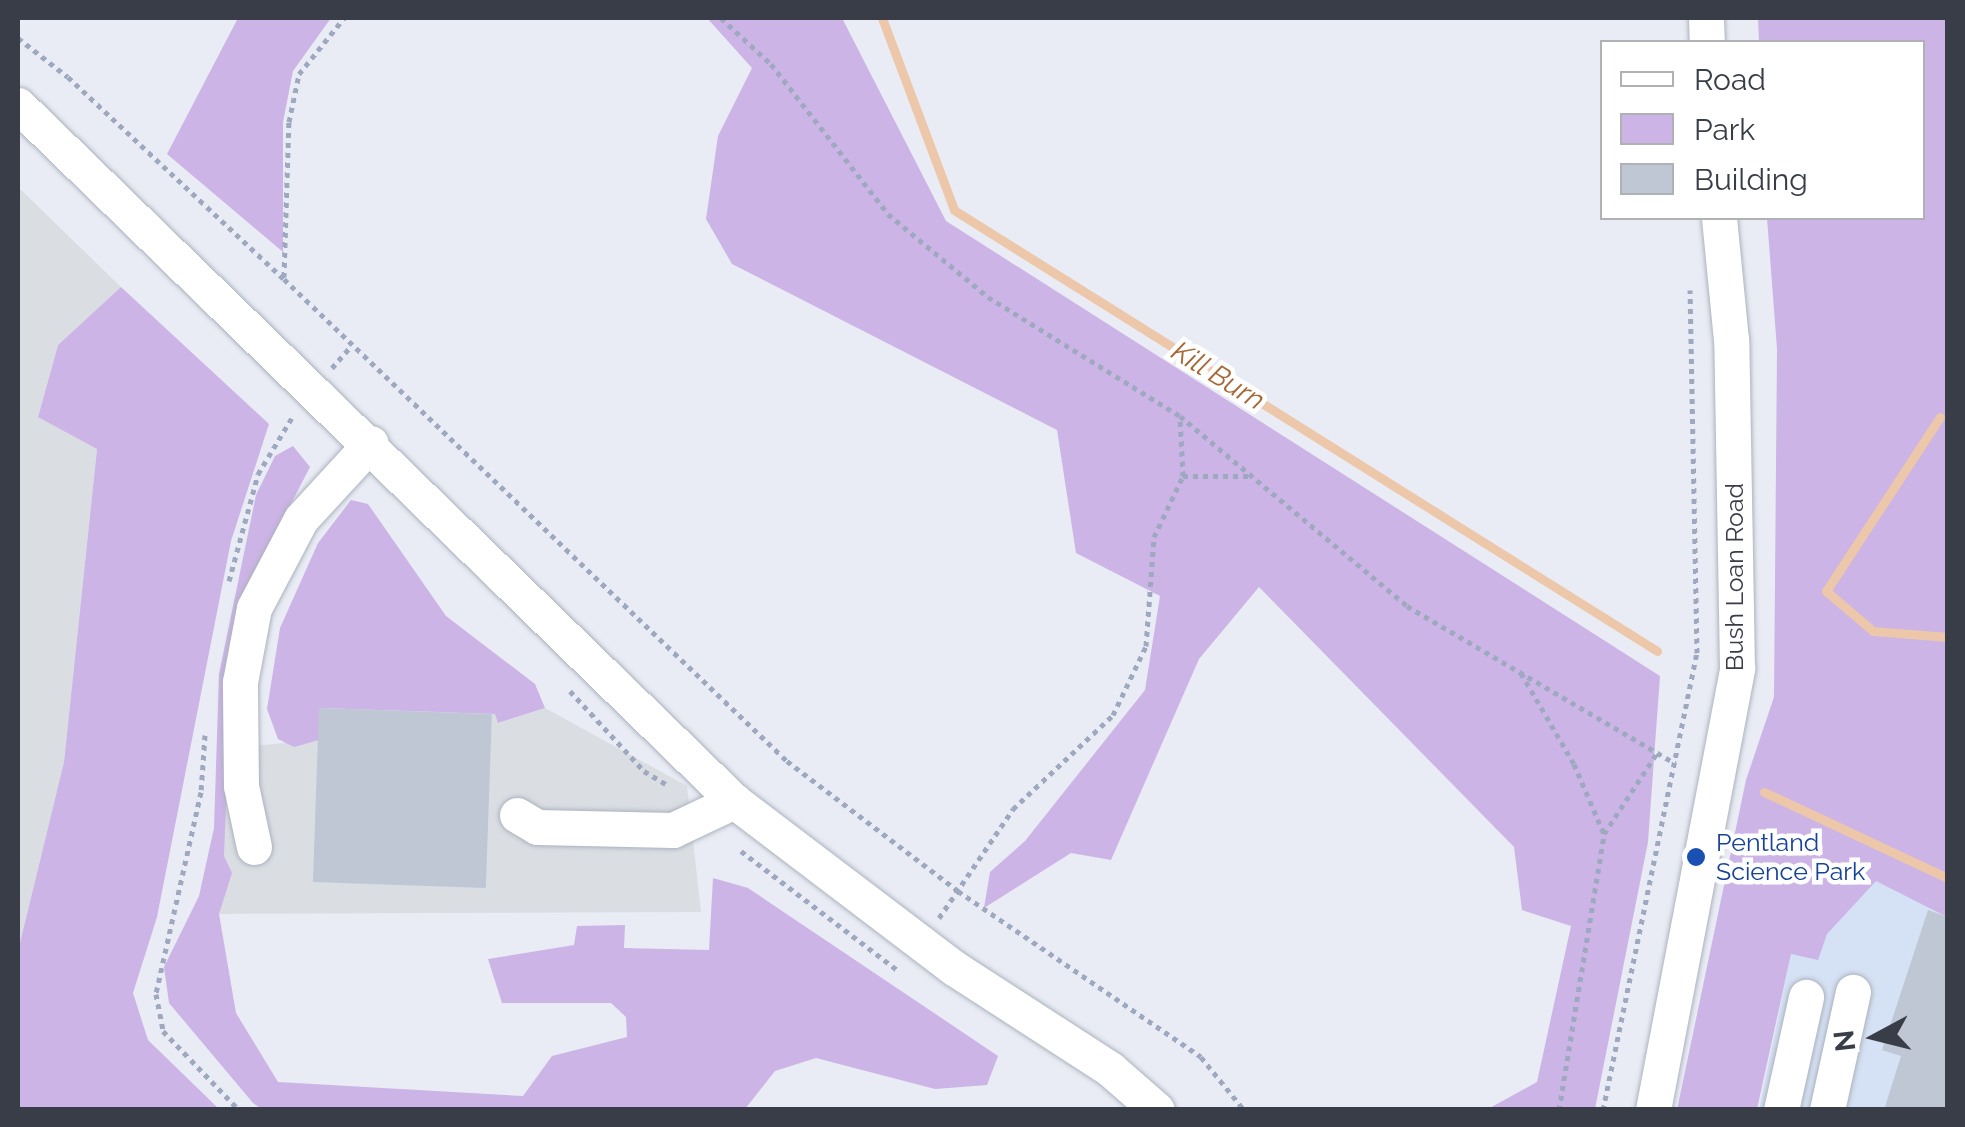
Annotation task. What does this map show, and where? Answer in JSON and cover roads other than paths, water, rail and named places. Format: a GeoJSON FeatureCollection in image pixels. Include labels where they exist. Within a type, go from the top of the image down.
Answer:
{"type":"FeatureCollection","features":[{"type":"Feature","properties":{"kind":"street"},"geometry":{"type":"LineString","coordinates":[[18,105],[371,443],[719,810],[1110,1069],[1158,1110]]}},
{"type":"Feature","properties":{"kind":"street","name":"Bush Loan Road"},"geometry":{"type":"LineString","coordinates":[[1653,1110],[1737,668],[1731,340],[1720,220]]}},
{"type":"Feature","properties":{"kind":"street"},"geometry":{"type":"LineString","coordinates":[[254,847],[241,786],[240,682],[254,608],[301,519],[371,443]]}},
{"type":"Feature","properties":{"kind":"street"},"geometry":{"type":"LineString","coordinates":[[517,815],[537,827],[673,830],[719,810]]}},
{"type":"Feature","properties":{"kind":"street"},"geometry":{"type":"LineString","coordinates":[[1827,1110],[1853,992]]}},
{"type":"Feature","properties":{"kind":"street"},"geometry":{"type":"LineString","coordinates":[[1781,1110],[1806,996]]}},
{"type":"Feature","properties":{"kind":"waterway","name":"Kill Burn"},"geometry":{"type":"LineString","coordinates":[[882,18],[954,210],[1657,651]]}},
{"type":"Feature","properties":{"kind":"waterway","name":"Kill Burn"},"geometry":{"type":"LineString","coordinates":[[1940,417],[1826,591],[1873,631],[1948,637]]}},
{"type":"Feature","properties":{"kind":"waterway","name":"Kill Burn"},"geometry":{"type":"LineString","coordinates":[[1764,792],[1948,878]]}},
{"type":"Feature","properties":{"kind":"place","name":"Pentland Science Park"},"geometry":{"type":"Point","coordinates":[1696,857]}}]}
